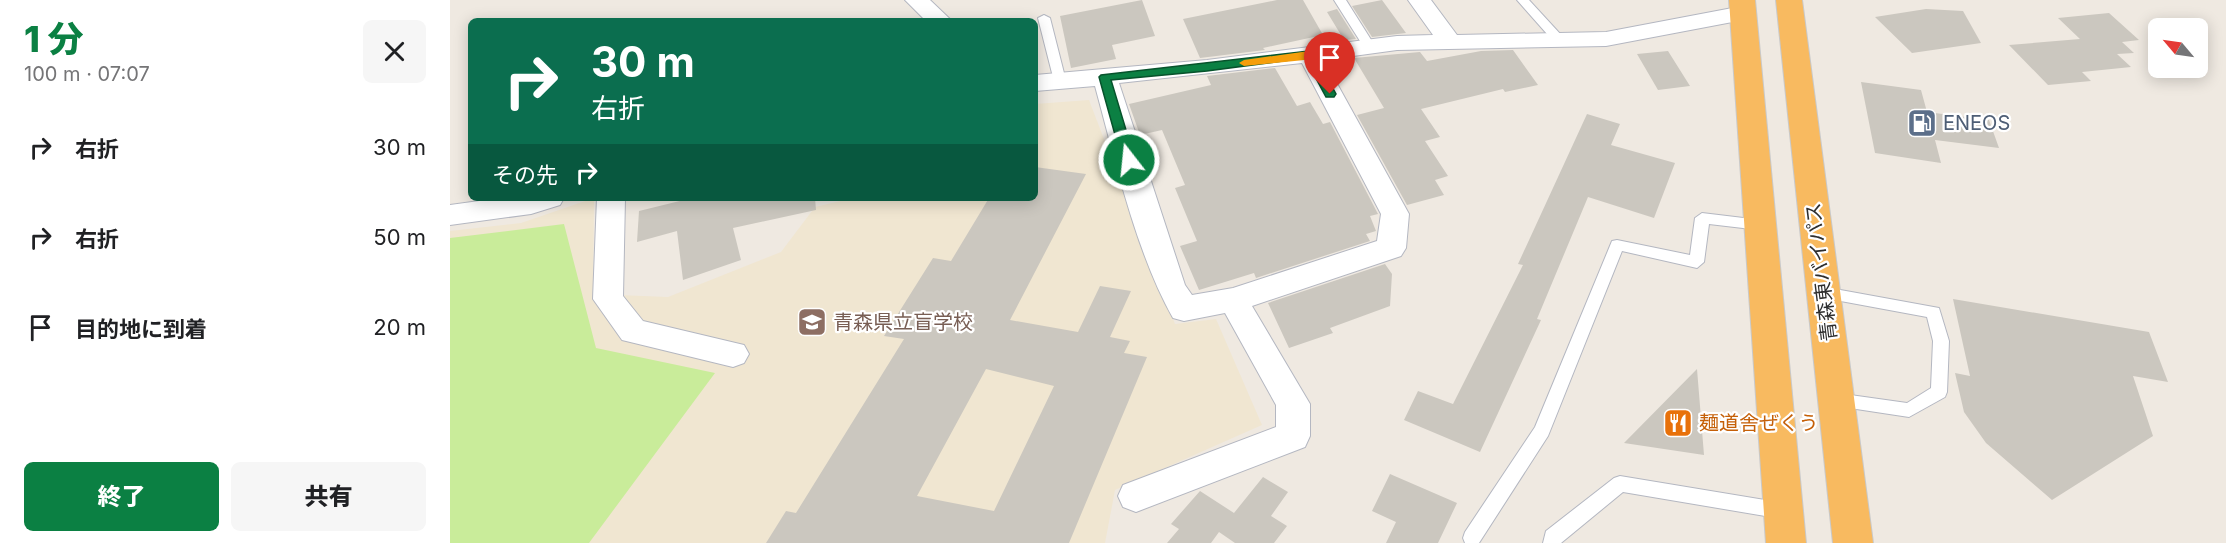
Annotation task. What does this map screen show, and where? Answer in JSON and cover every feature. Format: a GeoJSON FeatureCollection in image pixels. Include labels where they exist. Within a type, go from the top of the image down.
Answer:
{"type":"FeatureCollection","features":[{"type":"Feature","properties":{"kind":"highway","name":"青森東バイパス"},"geometry":{"type":"LineString","coordinates":[[1791,0],[1853,543]]}},
{"type":"Feature","properties":{"kind":"highway"},"geometry":{"type":"LineString","coordinates":[[1742,6],[1786,543]]}},
{"type":"Feature","properties":{"kind":"street"},"geometry":{"type":"LineString","coordinates":[[916,0],[937,18]]}},
{"type":"Feature","properties":{"kind":"street"},"geometry":{"type":"LineString","coordinates":[[1419,0],[1450,42]]}},
{"type":"Feature","properties":{"kind":"street"},"geometry":{"type":"LineString","coordinates":[[1038,83],[1207,68],[1369,46],[1606,39],[1742,6]]}},
{"type":"Feature","properties":{"kind":"street"},"geometry":{"type":"LineString","coordinates":[[1105,77],[1171,287],[1184,309],[1233,300],[1391,248],[1395,214],[1309,54]]}},
{"type":"Feature","properties":{"kind":"street"},"geometry":{"type":"LineString","coordinates":[[450,215],[540,201]]}},
{"type":"Feature","properties":{"kind":"street"},"geometry":{"type":"LineString","coordinates":[[611,201],[608,299],[633,330],[733,354]]}},
{"type":"Feature","properties":{"kind":"street"},"geometry":{"type":"LineString","coordinates":[[1136,496],[1293,436],[1293,404],[1233,300]]}},
{"type":"Feature","properties":{"kind":"lane"},"geometry":{"type":"LineString","coordinates":[[1340,0],[1369,46]]}},
{"type":"Feature","properties":{"kind":"lane"},"geometry":{"type":"LineString","coordinates":[[1523,0],[1558,40]]}},
{"type":"Feature","properties":{"kind":"lane"},"geometry":{"type":"LineString","coordinates":[[1044,18],[1060,81]]}},
{"type":"Feature","properties":{"kind":"lane"},"geometry":{"type":"LineString","coordinates":[[1472,538],[1542,431],[1617,245],[1697,262],[1702,218],[1760,225]]}},
{"type":"Feature","properties":{"kind":"lane"},"geometry":{"type":"LineString","coordinates":[[1824,293],[1934,312],[1941,341],[1939,392],[1909,410],[1836,400]]}},
{"type":"Feature","properties":{"kind":"lane"},"geometry":{"type":"LineString","coordinates":[[1552,543],[1553,537],[1620,484],[1783,511]]}},
{"type":"Feature","properties":{"kind":"shaded area","name":"青森県立盲学校"},"geometry":{"type":"Polygon","coordinates":[[[1089,100],[1175,324],[1216,319],[1262,425],[1115,490],[1105,543],[450,543],[450,231],[521,223],[585,201],[594,201],[593,294],[668,297],[781,252],[815,207],[840,201],[1038,201],[1038,104],[1089,100]]]}},
{"type":"Feature","properties":{"kind":"green space"},"geometry":{"type":"Polygon","coordinates":[[[564,224],[596,348],[715,373],[589,543],[450,543],[450,238],[564,224]]]}},
{"type":"Feature","properties":{"kind":"building"},"geometry":{"type":"Polygon","coordinates":[[[1142,0],[1155,36],[1112,45],[1116,59],[1071,68],[1060,16],[1142,0]]]}},
{"type":"Feature","properties":{"kind":"building"},"geometry":{"type":"Polygon","coordinates":[[[1277,0],[1303,0],[1323,35],[1263,48],[1265,50],[1200,58],[1183,19],[1277,0]]]}},
{"type":"Feature","properties":{"kind":"building"},"geometry":{"type":"Polygon","coordinates":[[[1382,0],[1406,33],[1372,37],[1352,6],[1382,0]]]}},
{"type":"Feature","properties":{"kind":"building"},"geometry":{"type":"Polygon","coordinates":[[[1337,9],[1356,39],[1344,40],[1327,12],[1337,9]]]}},
{"type":"Feature","properties":{"kind":"building"},"geometry":{"type":"Polygon","coordinates":[[[1926,9],[1963,11],[1981,43],[1912,53],[1875,17],[1926,9]]]}},
{"type":"Feature","properties":{"kind":"building"},"geometry":{"type":"Polygon","coordinates":[[[2109,13],[2139,40],[2122,42],[2134,53],[2117,54],[2131,67],[2082,72],[2091,81],[2048,85],[2009,45],[2080,39],[2058,18],[2109,13]]]}},
{"type":"Feature","properties":{"kind":"building"},"geometry":{"type":"Polygon","coordinates":[[[1513,50],[1538,85],[1505,92],[1503,89],[1421,109],[1440,137],[1425,141],[1448,176],[1435,180],[1444,195],[1407,205],[1357,115],[1384,108],[1354,58],[1420,52],[1427,61],[1481,51],[1513,50]]]}},
{"type":"Feature","properties":{"kind":"building"},"geometry":{"type":"Polygon","coordinates":[[[1668,51],[1690,86],[1658,90],[1637,54],[1668,51]]]}},
{"type":"Feature","properties":{"kind":"building"},"geometry":{"type":"Polygon","coordinates":[[[1275,68],[1297,106],[1310,102],[1323,124],[1330,122],[1378,214],[1370,216],[1376,231],[1366,234],[1370,241],[1256,278],[1254,273],[1199,290],[1180,246],[1197,241],[1175,188],[1185,185],[1162,130],[1140,135],[1129,104],[1211,85],[1207,76],[1275,68]]]}},
{"type":"Feature","properties":{"kind":"building"},"geometry":{"type":"Polygon","coordinates":[[[1861,82],[1921,90],[1927,112],[1989,120],[1999,148],[1935,140],[1941,163],[1875,153],[1861,82]]]}},
{"type":"Feature","properties":{"kind":"building"},"geometry":{"type":"Polygon","coordinates":[[[1587,114],[1620,124],[1611,145],[1675,163],[1654,218],[1588,197],[1537,319],[1541,320],[1480,452],[1404,420],[1418,391],[1453,404],[1523,265],[1518,264],[1587,114]]]}},
{"type":"Feature","properties":{"kind":"building"},"geometry":{"type":"Polygon","coordinates":[[[1038,167],[1086,174],[1010,320],[1078,332],[1100,286],[1131,291],[1110,337],[1130,341],[1124,353],[1147,357],[1069,543],[766,543],[786,511],[796,513],[904,339],[884,336],[933,258],[951,261],[987,201],[1038,201],[1038,167]],[[986,369],[917,496],[994,511],[1054,386],[986,369]]]}},
{"type":"Feature","properties":{"kind":"building"},"geometry":{"type":"Polygon","coordinates":[[[680,201],[815,201],[816,210],[733,228],[741,260],[683,280],[677,231],[637,242],[639,211],[680,201]]]}},
{"type":"Feature","properties":{"kind":"building"},"geometry":{"type":"Polygon","coordinates":[[[1385,264],[1392,274],[1390,306],[1330,328],[1333,333],[1289,348],[1268,303],[1385,264]]]}},
{"type":"Feature","properties":{"kind":"building"},"geometry":{"type":"Polygon","coordinates":[[[1953,299],[2149,332],[2168,382],[2133,376],[2153,436],[2052,500],[1986,443],[1964,412],[1955,373],[1970,376],[1953,299]]]}},
{"type":"Feature","properties":{"kind":"building"},"geometry":{"type":"Polygon","coordinates":[[[1697,369],[1704,455],[1624,443],[1697,369]]]}},
{"type":"Feature","properties":{"kind":"building"},"geometry":{"type":"Polygon","coordinates":[[[1390,474],[1457,503],[1438,543],[1386,543],[1396,522],[1372,511],[1390,474]]]}},
{"type":"Feature","properties":{"kind":"building"},"geometry":{"type":"Polygon","coordinates":[[[1263,477],[1288,492],[1271,516],[1287,526],[1274,543],[1235,543],[1219,532],[1211,543],[1167,543],[1179,529],[1171,524],[1200,491],[1234,513],[1263,477]]]}},
{"type":"Feature","properties":{"kind":"slow traffic"},"geometry":{"type":"LineString","coordinates":[[1244,63],[1309,54],[1310,56]]}},
{"type":"Feature","properties":{"kind":"place","name":"ENEOS"},"geometry":{"type":"Point","coordinates":[1922,123]}},
{"type":"Feature","properties":{"kind":"place","name":"青森県立盲学校"},"geometry":{"type":"Point","coordinates":[812,322]}},
{"type":"Feature","properties":{"kind":"place","name":"麺道舎ぜくう"},"geometry":{"type":"Point","coordinates":[1678,423]}},
{"type":"Feature","properties":{"kind":"route"},"geometry":{"type":"LineString","coordinates":[[1129,160],[1105,77],[1207,68],[1309,54],[1330,94]]}}]}
